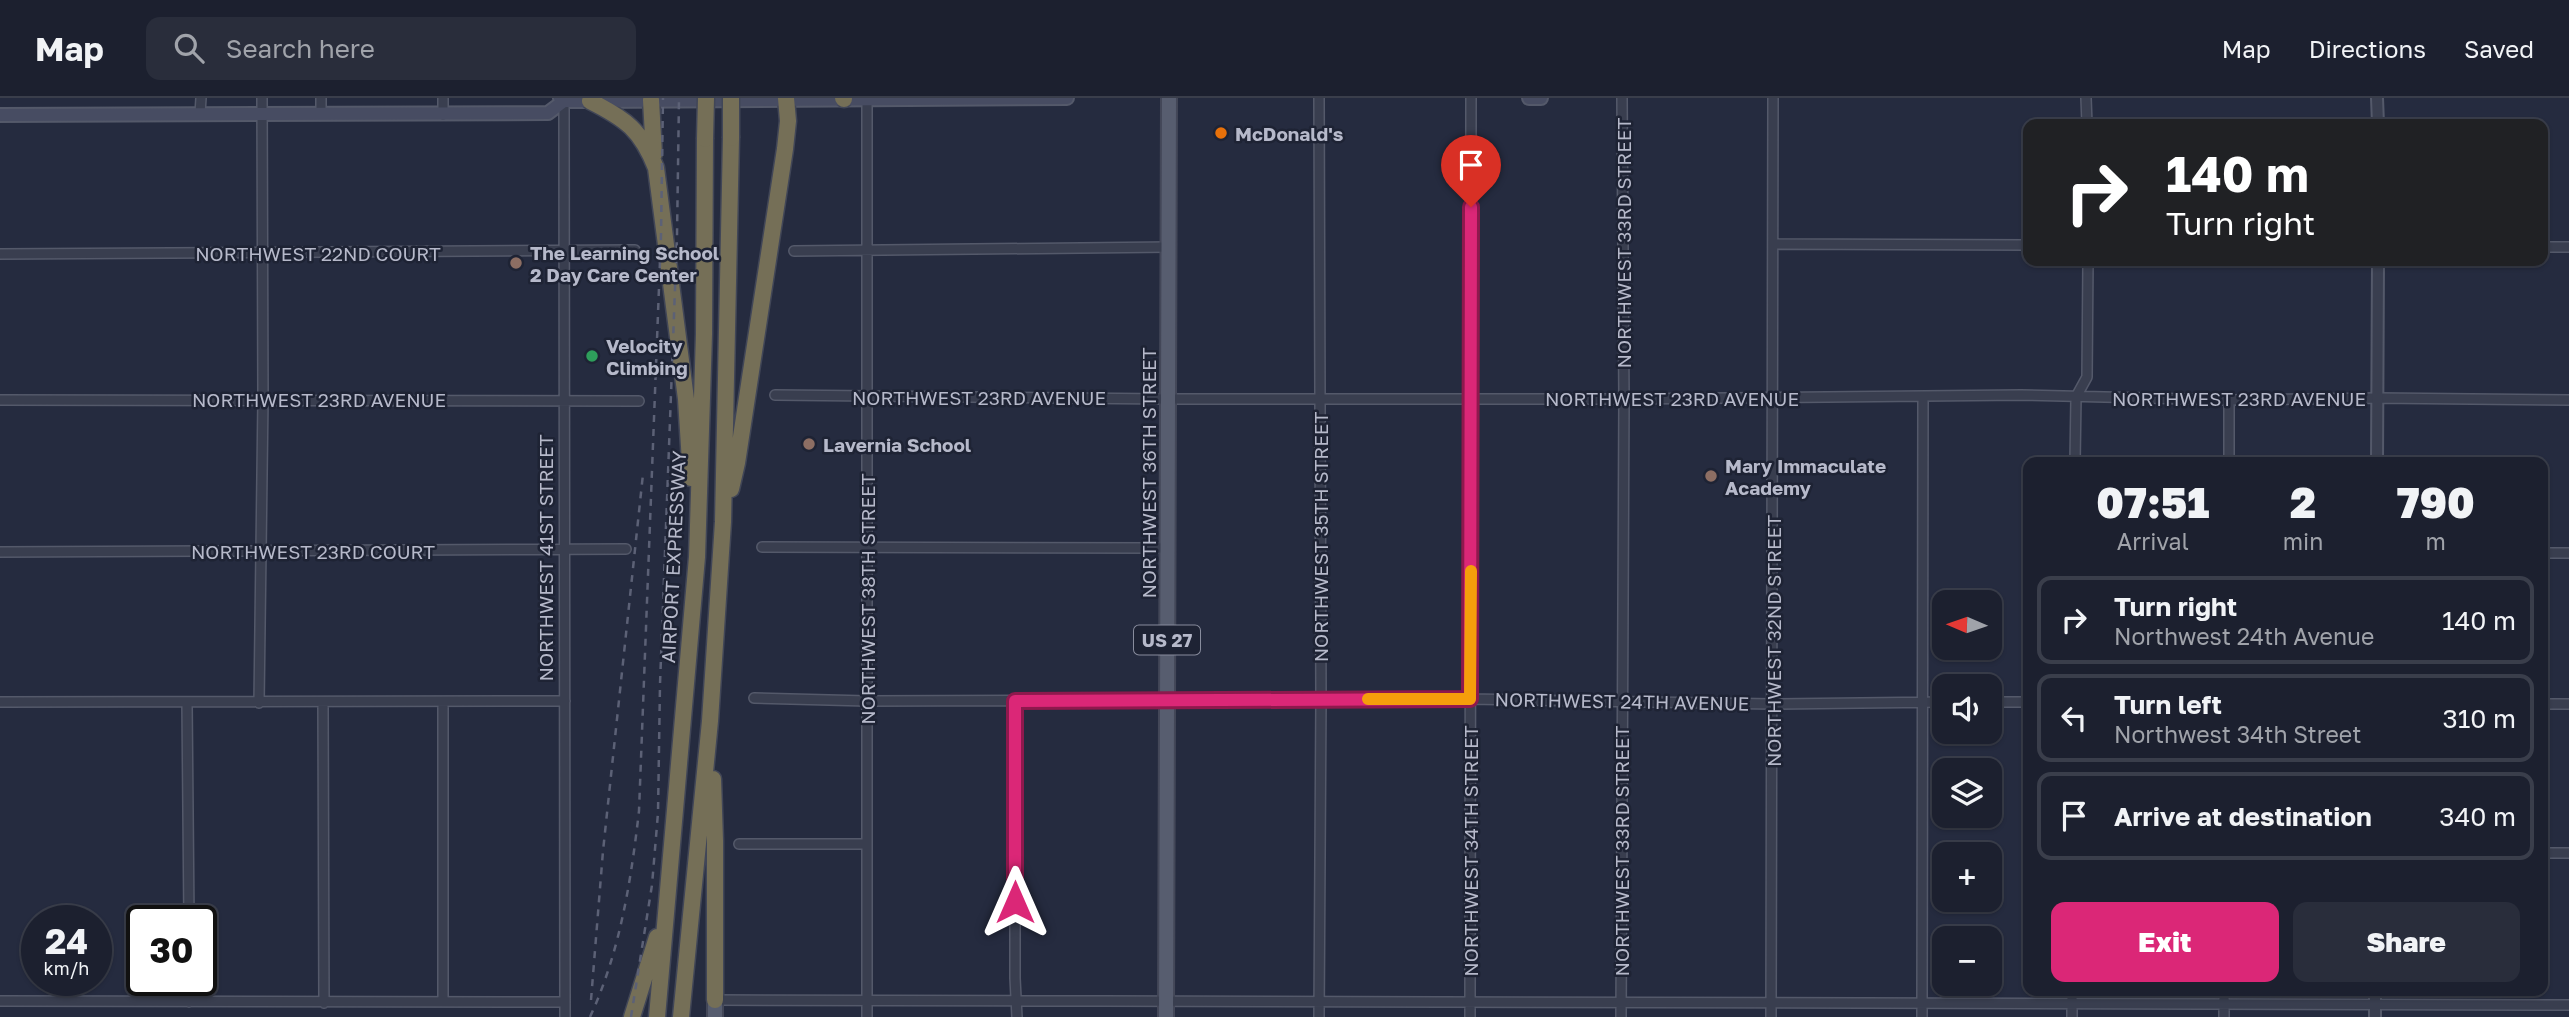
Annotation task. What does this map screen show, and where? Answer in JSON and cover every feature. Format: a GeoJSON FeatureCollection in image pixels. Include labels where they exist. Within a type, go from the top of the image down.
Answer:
{"type":"FeatureCollection","features":[{"type":"Feature","properties":{"kind":"highway","name":"AIRPORT EXPRESSWAY"},"geometry":{"type":"LineString","coordinates":[[657,1017],[697,557],[704,334],[706,98]]}},
{"type":"Feature","properties":{"kind":"highway"},"geometry":{"type":"LineString","coordinates":[[681,1017],[710,721],[723,522],[731,98]]}},
{"type":"Feature","properties":{"kind":"highway"},"geometry":{"type":"LineString","coordinates":[[723,522],[737,463],[775,223],[788,121],[786,98]]}},
{"type":"Feature","properties":{"kind":"highway"},"geometry":{"type":"LineString","coordinates":[[651,100],[656,168],[686,399],[697,557]]}},
{"type":"Feature","properties":{"kind":"highway"},"geometry":{"type":"LineString","coordinates":[[590,101],[619,116],[635,129],[656,168]]}},
{"type":"Feature","properties":{"kind":"highway"},"geometry":{"type":"LineString","coordinates":[[710,721],[715,841],[715,1000]]}},
{"type":"Feature","properties":{"kind":"highway"},"geometry":{"type":"LineString","coordinates":[[632,1017],[667,905]]}},
{"type":"Feature","properties":{"kind":"main road"},"geometry":{"type":"LineString","coordinates":[[0,115],[443,115],[548,113],[562,99],[1067,98]]}},
{"type":"Feature","properties":{"kind":"main road","name":"NORTHWEST 36TH STREET"},"geometry":{"type":"LineString","coordinates":[[1166,1017],[1169,98]]}},
{"type":"Feature","properties":{"kind":"main road"},"geometry":{"type":"LineString","coordinates":[[1529,98],[1541,98]]}},
{"type":"Feature","properties":{"kind":"main road"},"geometry":{"type":"LineString","coordinates":[[715,1000],[715,1017]]}},
{"type":"Feature","properties":{"kind":"street"},"geometry":{"type":"LineString","coordinates":[[200,114],[201,98]]}},
{"type":"Feature","properties":{"kind":"street"},"geometry":{"type":"LineString","coordinates":[[259,703],[264,399],[262,98]]}},
{"type":"Feature","properties":{"kind":"street"},"geometry":{"type":"LineString","coordinates":[[321,98],[321,114]]}},
{"type":"Feature","properties":{"kind":"street"},"geometry":{"type":"LineString","coordinates":[[443,98],[443,115]]}},
{"type":"Feature","properties":{"kind":"street","name":"NORTHWEST 38TH STREET"},"geometry":{"type":"LineString","coordinates":[[867,98],[867,1017]]}},
{"type":"Feature","properties":{"kind":"street","name":"NORTHWEST 35TH STREET"},"geometry":{"type":"LineString","coordinates":[[1319,98],[1319,1017]]}},
{"type":"Feature","properties":{"kind":"street","name":"NORTHWEST 34TH STREET"},"geometry":{"type":"LineString","coordinates":[[1470,1017],[1471,98]]}},
{"type":"Feature","properties":{"kind":"street","name":"NORTHWEST 33RD STREET"},"geometry":{"type":"LineString","coordinates":[[1621,1017],[1624,399],[1622,98]]}},
{"type":"Feature","properties":{"kind":"street","name":"NORTHWEST 32ND STREET"},"geometry":{"type":"LineString","coordinates":[[1771,1017],[1773,98]]}},
{"type":"Feature","properties":{"kind":"street"},"geometry":{"type":"LineString","coordinates":[[2086,98],[2087,119]]}},
{"type":"Feature","properties":{"kind":"street"},"geometry":{"type":"LineString","coordinates":[[2377,98],[2378,119]]}},
{"type":"Feature","properties":{"kind":"street","name":"NORTHWEST 41ST STREET"},"geometry":{"type":"LineString","coordinates":[[562,99],[565,1017]]}},
{"type":"Feature","properties":{"kind":"street"},"geometry":{"type":"LineString","coordinates":[[1773,244],[2023,245]]}},
{"type":"Feature","properties":{"kind":"street"},"geometry":{"type":"LineString","coordinates":[[794,251],[1169,247]]}},
{"type":"Feature","properties":{"kind":"street"},"geometry":{"type":"LineString","coordinates":[[2548,247],[2569,247]]}},
{"type":"Feature","properties":{"kind":"street","name":"NORTHWEST 22ND COURT"},"geometry":{"type":"LineString","coordinates":[[0,254],[635,250]]}},
{"type":"Feature","properties":{"kind":"street"},"geometry":{"type":"LineString","coordinates":[[2076,457],[2076,397],[2087,377],[2088,266]]}},
{"type":"Feature","properties":{"kind":"street"},"geometry":{"type":"LineString","coordinates":[[2377,457],[2378,266]]}},
{"type":"Feature","properties":{"kind":"street","name":"NORTHWEST 23RD AVENUE"},"geometry":{"type":"LineString","coordinates":[[775,395],[1167,399],[1624,399],[2021,395],[2229,400],[2569,400]]}},
{"type":"Feature","properties":{"kind":"street"},"geometry":{"type":"LineString","coordinates":[[1922,1017],[1923,397]]}},
{"type":"Feature","properties":{"kind":"street","name":"NORTHWEST 23RD AVENUE"},"geometry":{"type":"LineString","coordinates":[[0,400],[639,401]]}},
{"type":"Feature","properties":{"kind":"street"},"geometry":{"type":"LineString","coordinates":[[2229,400],[2229,457]]}},
{"type":"Feature","properties":{"kind":"street"},"geometry":{"type":"LineString","coordinates":[[761,547],[1166,548]]}},
{"type":"Feature","properties":{"kind":"street","name":"NORTHWEST 23RD COURT"},"geometry":{"type":"LineString","coordinates":[[0,552],[626,549]]}},
{"type":"Feature","properties":{"kind":"street"},"geometry":{"type":"LineString","coordinates":[[2548,552],[2569,553]]}},
{"type":"Feature","properties":{"kind":"street","name":"NORTHWEST 24TH AVENUE"},"geometry":{"type":"LineString","coordinates":[[754,698],[867,701],[1470,699],[1772,704],[1932,702]]}},
{"type":"Feature","properties":{"kind":"street"},"geometry":{"type":"LineString","coordinates":[[0,702],[565,701]]}},
{"type":"Feature","properties":{"kind":"street"},"geometry":{"type":"LineString","coordinates":[[1015,701],[1017,1017]]}},
{"type":"Feature","properties":{"kind":"street"},"geometry":{"type":"LineString","coordinates":[[443,702],[443,1002]]}},
{"type":"Feature","properties":{"kind":"street"},"geometry":{"type":"LineString","coordinates":[[2002,702],[2023,702]]}},
{"type":"Feature","properties":{"kind":"street"},"geometry":{"type":"LineString","coordinates":[[187,703],[189,905]]}},
{"type":"Feature","properties":{"kind":"street"},"geometry":{"type":"LineString","coordinates":[[323,703],[324,1003]]}},
{"type":"Feature","properties":{"kind":"street"},"geometry":{"type":"LineString","coordinates":[[2548,704],[2569,704]]}},
{"type":"Feature","properties":{"kind":"street"},"geometry":{"type":"LineString","coordinates":[[739,844],[866,844]]}},
{"type":"Feature","properties":{"kind":"street"},"geometry":{"type":"LineString","coordinates":[[2548,853],[2569,853]]}},
{"type":"Feature","properties":{"kind":"street"},"geometry":{"type":"LineString","coordinates":[[189,996],[189,1002]]}},
{"type":"Feature","properties":{"kind":"street"},"geometry":{"type":"LineString","coordinates":[[2072,996],[2072,1017]]}},
{"type":"Feature","properties":{"kind":"street"},"geometry":{"type":"LineString","coordinates":[[2224,996],[2224,1017]]}},
{"type":"Feature","properties":{"kind":"street"},"geometry":{"type":"LineString","coordinates":[[2375,996],[2375,1017]]}},
{"type":"Feature","properties":{"kind":"street"},"geometry":{"type":"LineString","coordinates":[[715,1000],[2569,1004]]}},
{"type":"Feature","properties":{"kind":"street"},"geometry":{"type":"LineString","coordinates":[[0,1001],[565,1002]]}},
{"type":"Feature","properties":{"kind":"railway"},"geometry":{"type":"LineString","coordinates":[[590,1017],[617,942],[639,811],[661,235],[663,98]]}},
{"type":"Feature","properties":{"kind":"railway"},"geometry":{"type":"LineString","coordinates":[[631,1017],[652,885],[658,813],[679,98]]}},
{"type":"Feature","properties":{"kind":"railway"},"geometry":{"type":"LineString","coordinates":[[591,1000],[603,851],[643,474]]}},
{"type":"Feature","properties":{"kind":"slow traffic"},"geometry":{"type":"LineString","coordinates":[[1368,699],[1470,699],[1471,571]]}},
{"type":"Feature","properties":{"kind":"place","name":"McDonald's"},"geometry":{"type":"Point","coordinates":[1221,133]}},
{"type":"Feature","properties":{"kind":"place","name":"The Learning School 2 Day Care Center"},"geometry":{"type":"Point","coordinates":[516,263]}},
{"type":"Feature","properties":{"kind":"place","name":"Velocity Climbing"},"geometry":{"type":"Point","coordinates":[592,356]}},
{"type":"Feature","properties":{"kind":"place","name":"Lavernia School"},"geometry":{"type":"Point","coordinates":[809,444]}},
{"type":"Feature","properties":{"kind":"place","name":"Mary Immaculate Academy"},"geometry":{"type":"Point","coordinates":[1711,476]}},
{"type":"Feature","properties":{"kind":"route"},"geometry":{"type":"LineString","coordinates":[[1015,902],[1015,701],[1470,699],[1471,207]]}}]}
